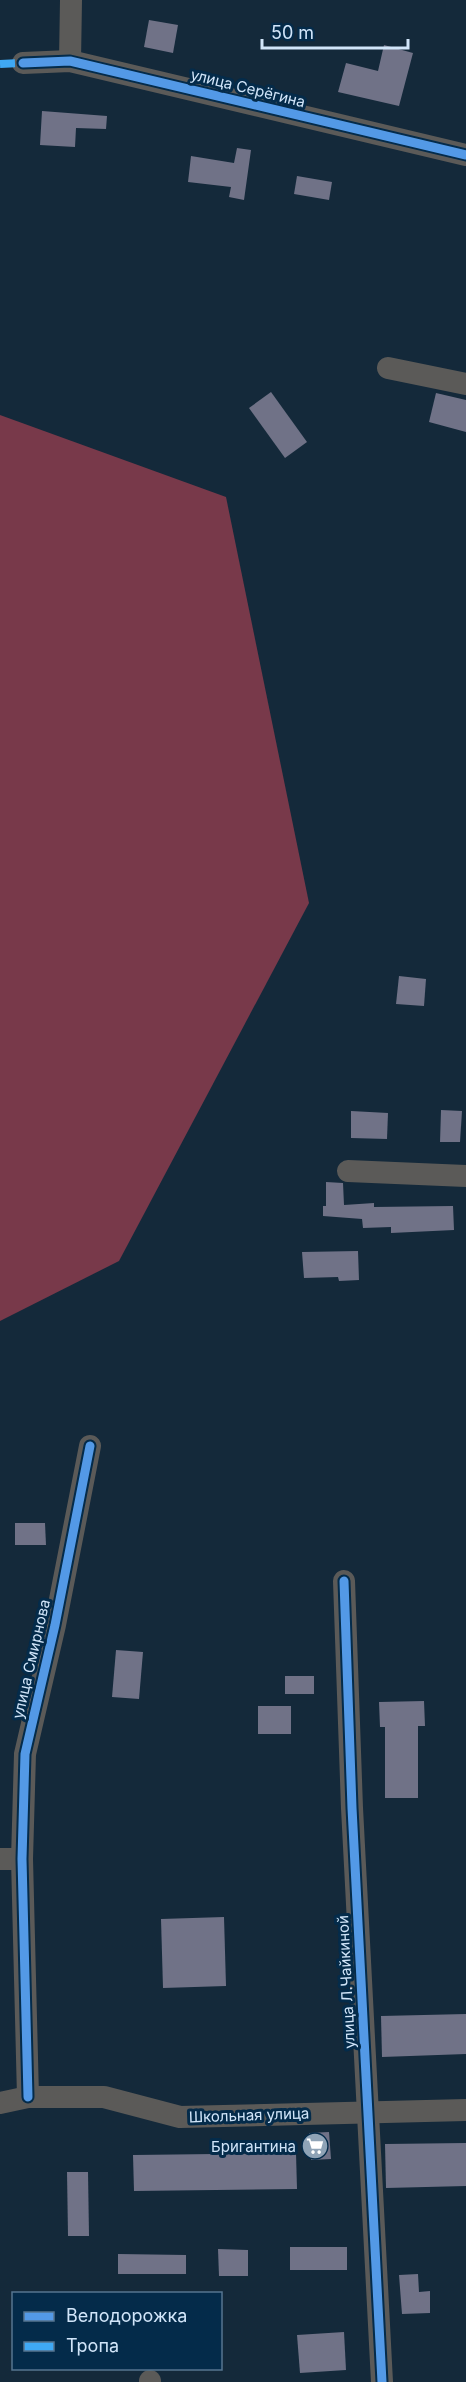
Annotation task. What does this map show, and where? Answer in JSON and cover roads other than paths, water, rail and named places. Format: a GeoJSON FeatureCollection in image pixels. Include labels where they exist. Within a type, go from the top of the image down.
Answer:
{"type":"FeatureCollection","features":[{"type":"Feature","properties":{"kind":"street"},"geometry":{"type":"LineString","coordinates":[[70,60],[71,0]]}},
{"type":"Feature","properties":{"kind":"street","name":"улица Серёгина"},"geometry":{"type":"LineString","coordinates":[[22,63],[70,60],[466,155]]}},
{"type":"Feature","properties":{"kind":"street"},"geometry":{"type":"LineString","coordinates":[[388,368],[466,384]]}},
{"type":"Feature","properties":{"kind":"street"},"geometry":{"type":"LineString","coordinates":[[348,1171],[466,1176]]}},
{"type":"Feature","properties":{"kind":"street","name":"улица Смирнова"},"geometry":{"type":"LineString","coordinates":[[28,2097],[11,1859],[25,1754],[56,1625],[90,1446]]}},
{"type":"Feature","properties":{"kind":"street","name":"улица Л.Чайкиной"},"geometry":{"type":"LineString","coordinates":[[344,1581],[352,1808],[382,2382]]}},
{"type":"Feature","properties":{"kind":"street","name":"Школьная улица"},"geometry":{"type":"LineString","coordinates":[[0,2103],[28,2097],[104,2097],[180,2117],[466,2110]]}},
{"type":"Feature","properties":{"kind":"place","name":"Бригантина"},"geometry":{"type":"Point","coordinates":[315,2146]}}]}
